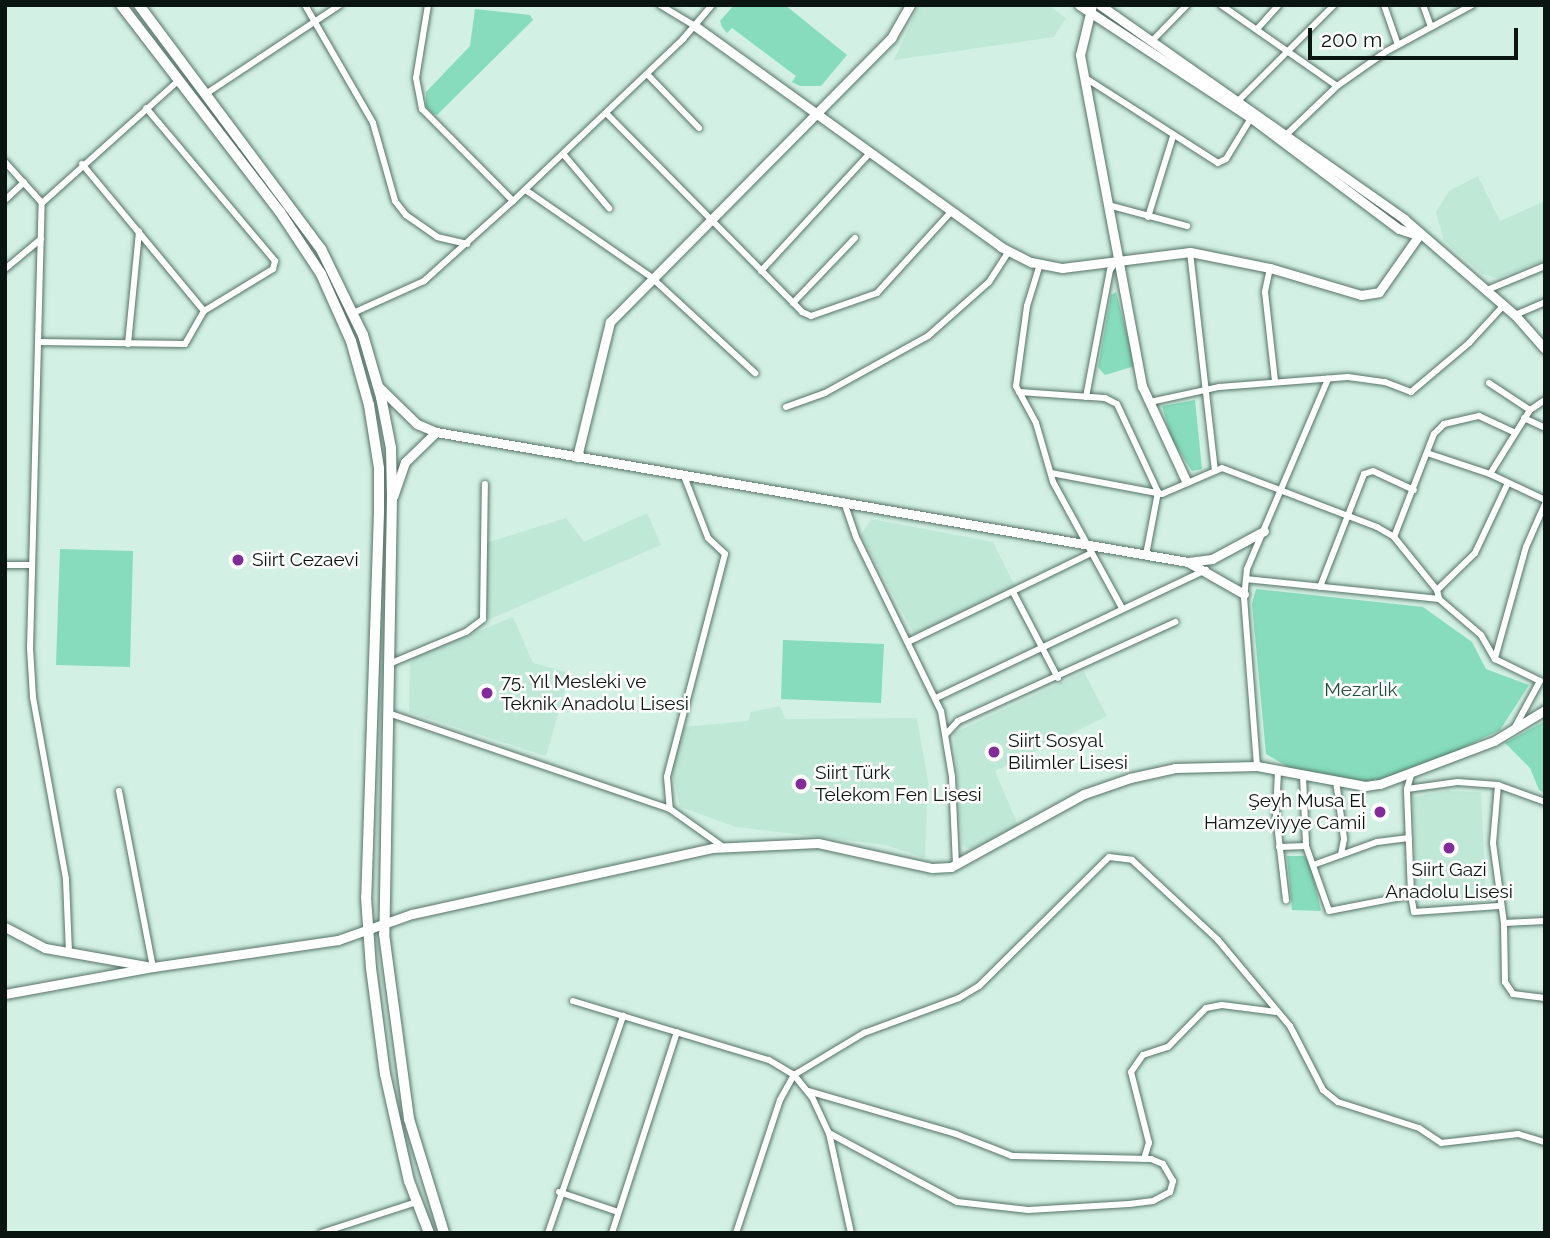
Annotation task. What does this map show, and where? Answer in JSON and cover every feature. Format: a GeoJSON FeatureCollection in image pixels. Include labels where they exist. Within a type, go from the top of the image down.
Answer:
{"type":"FeatureCollection","features":[{"type":"Feature","properties":{"kind":"highway"},"geometry":{"type":"LineString","coordinates":[[121,5],[280,212],[321,274],[351,341],[369,405],[379,512],[369,932],[385,1074],[417,1202],[429,1233]]}},
{"type":"Feature","properties":{"kind":"highway"},"geometry":{"type":"LineString","coordinates":[[139,5],[321,248],[353,313],[377,385],[391,448],[393,497],[384,924],[394,1030],[409,1119],[444,1233]]}},
{"type":"Feature","properties":{"kind":"street"},"geometry":{"type":"LineString","coordinates":[[305,5],[317,20],[373,123],[395,201],[406,215],[437,237],[467,244]]}},
{"type":"Feature","properties":{"kind":"street"},"geometry":{"type":"LineString","coordinates":[[207,93],[340,5]]}},
{"type":"Feature","properties":{"kind":"street"},"geometry":{"type":"LineString","coordinates":[[428,5],[416,78],[422,109],[513,201]]}},
{"type":"Feature","properties":{"kind":"street"},"geometry":{"type":"LineString","coordinates":[[660,5],[695,26],[1009,251],[1040,264],[1062,268],[1190,252],[1270,268],[1361,295],[1379,292],[1419,235]]}},
{"type":"Feature","properties":{"kind":"street"},"geometry":{"type":"LineString","coordinates":[[353,313],[424,281],[527,191],[695,26],[712,5]]}},
{"type":"Feature","properties":{"kind":"street"},"geometry":{"type":"LineString","coordinates":[[578,457],[610,322],[651,277],[891,38],[910,5]]}},
{"type":"Feature","properties":{"kind":"street"},"geometry":{"type":"LineString","coordinates":[[1079,5],[1090,9],[1251,118],[1399,229],[1419,235]]}},
{"type":"Feature","properties":{"kind":"street"},"geometry":{"type":"LineString","coordinates":[[1100,5],[1239,100],[1404,219],[1419,235],[1515,315],[1545,349]]}},
{"type":"Feature","properties":{"kind":"street"},"geometry":{"type":"LineString","coordinates":[[1152,41],[1187,5]]}},
{"type":"Feature","properties":{"kind":"street"},"geometry":{"type":"LineString","coordinates":[[1221,5],[1288,48],[1337,86]]}},
{"type":"Feature","properties":{"kind":"street"},"geometry":{"type":"LineString","coordinates":[[1258,29],[1279,5]]}},
{"type":"Feature","properties":{"kind":"street"},"geometry":{"type":"LineString","coordinates":[[1239,100],[1288,48],[1334,5]]}},
{"type":"Feature","properties":{"kind":"street"},"geometry":{"type":"LineString","coordinates":[[1384,5],[1398,45]]}},
{"type":"Feature","properties":{"kind":"street"},"geometry":{"type":"LineString","coordinates":[[1423,5],[1431,27]]}},
{"type":"Feature","properties":{"kind":"street"},"geometry":{"type":"LineString","coordinates":[[1287,134],[1337,86],[1398,45],[1472,5]]}},
{"type":"Feature","properties":{"kind":"street"},"geometry":{"type":"LineString","coordinates":[[1090,9],[1080,55],[1142,386],[1186,481]]}},
{"type":"Feature","properties":{"kind":"street"},"geometry":{"type":"LineString","coordinates":[[647,74],[699,128]]}},
{"type":"Feature","properties":{"kind":"street"},"geometry":{"type":"LineString","coordinates":[[1084,77],[1211,161],[1223,164],[1251,118]]}},
{"type":"Feature","properties":{"kind":"street"},"geometry":{"type":"LineString","coordinates":[[69,952],[66,878],[33,697],[32,565],[43,203],[82,164],[178,80]]}},
{"type":"Feature","properties":{"kind":"street"},"geometry":{"type":"LineString","coordinates":[[38,342],[185,344],[204,311],[265,277],[275,261],[146,108]]}},
{"type":"Feature","properties":{"kind":"street"},"geometry":{"type":"LineString","coordinates":[[607,114],[793,303],[811,316],[877,293],[951,211]]}},
{"type":"Feature","properties":{"kind":"street"},"geometry":{"type":"LineString","coordinates":[[1148,216],[1173,136]]}},
{"type":"Feature","properties":{"kind":"street"},"geometry":{"type":"LineString","coordinates":[[761,271],[870,153]]}},
{"type":"Feature","properties":{"kind":"street"},"geometry":{"type":"LineString","coordinates":[[564,155],[609,208]]}},
{"type":"Feature","properties":{"kind":"street"},"geometry":{"type":"LineString","coordinates":[[5,162],[43,203]]}},
{"type":"Feature","properties":{"kind":"street"},"geometry":{"type":"LineString","coordinates":[[82,164],[204,311]]}},
{"type":"Feature","properties":{"kind":"street"},"geometry":{"type":"LineString","coordinates":[[5,200],[24,182]]}},
{"type":"Feature","properties":{"kind":"street"},"geometry":{"type":"LineString","coordinates":[[527,191],[651,277],[755,373]]}},
{"type":"Feature","properties":{"kind":"street"},"geometry":{"type":"LineString","coordinates":[[1108,205],[1187,226]]}},
{"type":"Feature","properties":{"kind":"street"},"geometry":{"type":"LineString","coordinates":[[128,344],[139,232]]}},
{"type":"Feature","properties":{"kind":"street"},"geometry":{"type":"LineString","coordinates":[[793,303],[855,238]]}},
{"type":"Feature","properties":{"kind":"street"},"geometry":{"type":"LineString","coordinates":[[5,269],[41,239]]}},
{"type":"Feature","properties":{"kind":"street"},"geometry":{"type":"LineString","coordinates":[[786,407],[825,393],[928,336],[989,282],[1009,251]]}},
{"type":"Feature","properties":{"kind":"street"},"geometry":{"type":"LineString","coordinates":[[1190,252],[1215,471]]}},
{"type":"Feature","properties":{"kind":"street"},"geometry":{"type":"LineString","coordinates":[[1086,397],[1110,270],[1118,259]]}},
{"type":"Feature","properties":{"kind":"street"},"geometry":{"type":"LineString","coordinates":[[1040,264],[1015,365],[1018,392],[1036,423],[1051,473],[1122,608]]}},
{"type":"Feature","properties":{"kind":"street"},"geometry":{"type":"LineString","coordinates":[[1487,290],[1545,266]]}},
{"type":"Feature","properties":{"kind":"street"},"geometry":{"type":"LineString","coordinates":[[1270,268],[1265,292],[1275,381]]}},
{"type":"Feature","properties":{"kind":"street"},"geometry":{"type":"LineString","coordinates":[[1515,315],[1545,302]]}},
{"type":"Feature","properties":{"kind":"street"},"geometry":{"type":"LineString","coordinates":[[1150,402],[1275,381],[1328,379],[1385,382],[1411,392],[1469,343],[1504,305]]}},
{"type":"Feature","properties":{"kind":"street"},"geometry":{"type":"LineString","coordinates":[[1257,766],[1244,594],[1246,579],[1328,379]]}},
{"type":"Feature","properties":{"kind":"street"},"geometry":{"type":"LineString","coordinates":[[1489,383],[1530,410]]}},
{"type":"Feature","properties":{"kind":"street"},"geometry":{"type":"LineString","coordinates":[[377,385],[417,424],[436,432],[1089,549],[1188,562],[1207,570],[1244,594]]}},
{"type":"Feature","properties":{"kind":"street"},"geometry":{"type":"LineString","coordinates":[[1018,392],[1086,397],[1117,404],[1157,492],[1146,555]]}},
{"type":"Feature","properties":{"kind":"street"},"geometry":{"type":"LineString","coordinates":[[1490,474],[1513,432],[1530,410],[1545,400]]}},
{"type":"Feature","properties":{"kind":"street"},"geometry":{"type":"LineString","coordinates":[[1394,537],[1434,434],[1451,419],[1479,416],[1513,432]]}},
{"type":"Feature","properties":{"kind":"street"},"geometry":{"type":"LineString","coordinates":[[1524,418],[1545,428]]}},
{"type":"Feature","properties":{"kind":"street"},"geometry":{"type":"LineString","coordinates":[[393,497],[405,462],[436,432]]}},
{"type":"Feature","properties":{"kind":"street"},"geometry":{"type":"LineString","coordinates":[[1427,453],[1490,474],[1545,502],[1526,547],[1494,659]]}},
{"type":"Feature","properties":{"kind":"street"},"geometry":{"type":"LineString","coordinates":[[1051,473],[1157,492],[1222,468],[1394,537],[1437,590],[1439,599]]}},
{"type":"Feature","properties":{"kind":"street"},"geometry":{"type":"LineString","coordinates":[[1321,587],[1367,472],[1414,490]]}},
{"type":"Feature","properties":{"kind":"street"},"geometry":{"type":"LineString","coordinates":[[670,809],[670,752],[725,554],[708,538],[684,477]]}},
{"type":"Feature","properties":{"kind":"street"},"geometry":{"type":"LineString","coordinates":[[1437,590],[1475,552],[1507,483]]}},
{"type":"Feature","properties":{"kind":"street"},"geometry":{"type":"LineString","coordinates":[[389,664],[466,632],[483,619],[485,484]]}},
{"type":"Feature","properties":{"kind":"street"},"geometry":{"type":"LineString","coordinates":[[845,505],[856,537],[936,698],[947,733],[956,865]]}},
{"type":"Feature","properties":{"kind":"street"},"geometry":{"type":"LineString","coordinates":[[1188,562],[1212,559],[1264,531]]}},
{"type":"Feature","properties":{"kind":"street"},"geometry":{"type":"LineString","coordinates":[[908,642],[1013,592],[1089,549]]}},
{"type":"Feature","properties":{"kind":"street"},"geometry":{"type":"LineString","coordinates":[[5,565],[32,565]]}},
{"type":"Feature","properties":{"kind":"street"},"geometry":{"type":"LineString","coordinates":[[936,698],[1041,646],[1207,570]]}},
{"type":"Feature","properties":{"kind":"street"},"geometry":{"type":"LineString","coordinates":[[1246,579],[1439,599],[1480,635],[1494,659],[1540,681]]}},
{"type":"Feature","properties":{"kind":"street"},"geometry":{"type":"LineString","coordinates":[[1013,592],[1058,678]]}},
{"type":"Feature","properties":{"kind":"street"},"geometry":{"type":"LineString","coordinates":[[947,733],[958,722],[1175,622]]}},
{"type":"Feature","properties":{"kind":"street"},"geometry":{"type":"LineString","coordinates":[[1514,729],[1545,674]]}},
{"type":"Feature","properties":{"kind":"street"},"geometry":{"type":"LineString","coordinates":[[5,994],[369,932],[412,914],[724,848],[818,843],[932,867],[956,865],[1084,794],[1129,778],[1175,768],[1257,766],[1366,786],[1412,772],[1514,729],[1545,710]]}},
{"type":"Feature","properties":{"kind":"street"},"geometry":{"type":"LineString","coordinates":[[388,713],[670,809],[724,848]]}},
{"type":"Feature","properties":{"kind":"street"},"geometry":{"type":"LineString","coordinates":[[1278,770],[1279,847],[1286,900]]}},
{"type":"Feature","properties":{"kind":"street"},"geometry":{"type":"LineString","coordinates":[[1412,772],[1407,789],[1414,912],[1499,906]]}},
{"type":"Feature","properties":{"kind":"street"},"geometry":{"type":"LineString","coordinates":[[1303,776],[1306,846],[1329,911],[1411,895]]}},
{"type":"Feature","properties":{"kind":"street"},"geometry":{"type":"LineString","coordinates":[[1336,781],[1344,839],[1341,855]]}},
{"type":"Feature","properties":{"kind":"street"},"geometry":{"type":"LineString","coordinates":[[1407,789],[1458,782],[1498,785],[1545,802]]}},
{"type":"Feature","properties":{"kind":"street"},"geometry":{"type":"LineString","coordinates":[[1498,785],[1493,843],[1499,906],[1504,923],[1508,989],[1545,998]]}},
{"type":"Feature","properties":{"kind":"street"},"geometry":{"type":"LineString","coordinates":[[119,791],[153,967]]}},
{"type":"Feature","properties":{"kind":"street"},"geometry":{"type":"LineString","coordinates":[[1313,865],[1377,842],[1409,838]]}},
{"type":"Feature","properties":{"kind":"street"},"geometry":{"type":"LineString","coordinates":[[1279,847],[1306,846]]}},
{"type":"Feature","properties":{"kind":"street"},"geometry":{"type":"LineString","coordinates":[[736,1233],[775,1112],[794,1075],[864,1033],[958,998],[979,986],[1109,857],[1132,860],[1217,940],[1290,1026],[1323,1090],[1338,1102],[1419,1128],[1441,1143],[1518,1133],[1545,1142]]}},
{"type":"Feature","properties":{"kind":"street"},"geometry":{"type":"LineString","coordinates":[[1504,923],[1545,921]]}},
{"type":"Feature","properties":{"kind":"street"},"geometry":{"type":"LineString","coordinates":[[5,927],[45,948],[153,967]]}},
{"type":"Feature","properties":{"kind":"street"},"geometry":{"type":"LineString","coordinates":[[573,1001],[769,1060],[794,1075],[808,1091],[829,1133],[851,1233]]}},
{"type":"Feature","properties":{"kind":"street"},"geometry":{"type":"LineString","coordinates":[[1144,1159],[1149,1143],[1131,1072],[1143,1055],[1168,1047],[1206,1008],[1222,1005],[1278,1013]]}},
{"type":"Feature","properties":{"kind":"street"},"geometry":{"type":"LineString","coordinates":[[548,1233],[559,1192],[623,1016]]}},
{"type":"Feature","properties":{"kind":"street"},"geometry":{"type":"LineString","coordinates":[[612,1233],[677,1032]]}},
{"type":"Feature","properties":{"kind":"street"},"geometry":{"type":"LineString","coordinates":[[808,1091],[1012,1156],[1144,1159],[1163,1164],[1173,1181],[1170,1192],[1153,1201],[1028,1210],[957,1202],[829,1133]]}},
{"type":"Feature","properties":{"kind":"street"},"geometry":{"type":"LineString","coordinates":[[559,1192],[618,1212]]}},
{"type":"Feature","properties":{"kind":"street"},"geometry":{"type":"LineString","coordinates":[[321,1233],[417,1202]]}},
{"type":"Feature","properties":{"kind":"shaded area"},"geometry":{"type":"Polygon","coordinates":[[[919,5],[1048,5],[1066,18],[1054,37],[894,60],[919,5]]]}},
{"type":"Feature","properties":{"kind":"shaded area"},"geometry":{"type":"Polygon","coordinates":[[[1478,176],[1500,221],[1545,201],[1545,260],[1497,278],[1482,274],[1444,241],[1436,212],[1449,191],[1478,176]]]}},
{"type":"Feature","properties":{"kind":"shaded area"},"geometry":{"type":"Polygon","coordinates":[[[647,513],[661,545],[488,620],[483,544],[566,518],[584,542],[647,513]]]}},
{"type":"Feature","properties":{"kind":"shaded area"},"geometry":{"type":"Polygon","coordinates":[[[871,519],[993,542],[1016,588],[914,634],[861,535],[871,519]]]}},
{"type":"Feature","properties":{"kind":"shaded area","name":"75. Yıl Mesleki ve Teknik Anadolu Lisesi"},"geometry":{"type":"Polygon","coordinates":[[[513,617],[533,663],[570,673],[546,756],[409,712],[410,664],[415,657],[513,617]]]}},
{"type":"Feature","properties":{"kind":"shaded area","name":"Siirt Sosyal Bilimler Lisesi"},"geometry":{"type":"Polygon","coordinates":[[[1084,672],[1107,716],[995,771],[1019,827],[974,849],[966,848],[962,844],[954,733],[1084,672]]]}},
{"type":"Feature","properties":{"kind":"shaded area","name":"Siirt Türk Telekom Fen Lisesi"},"geometry":{"type":"Polygon","coordinates":[[[780,706],[785,719],[917,718],[928,781],[925,858],[886,845],[736,827],[680,807],[671,767],[682,727],[748,721],[751,712],[780,706]]]}},
{"type":"Feature","properties":{"kind":"shaded area","name":"Siirt Gazi Anadolu Lisesi"},"geometry":{"type":"Polygon","coordinates":[[[1447,791],[1481,792],[1486,899],[1417,901],[1413,797],[1447,791]]]}},
{"type":"Feature","properties":{"kind":"green space"},"geometry":{"type":"Polygon","coordinates":[[[734,5],[785,5],[847,55],[821,86],[800,86],[792,82],[796,76],[732,28],[727,33],[722,27],[720,21],[734,5]]]}},
{"type":"Feature","properties":{"kind":"green space"},"geometry":{"type":"Polygon","coordinates":[[[475,9],[530,15],[533,20],[437,115],[426,106],[426,92],[470,46],[475,9]]]}},
{"type":"Feature","properties":{"kind":"green space"},"geometry":{"type":"Polygon","coordinates":[[[1116,292],[1135,366],[1105,375],[1098,367],[1111,295],[1116,292]]]}},
{"type":"Feature","properties":{"kind":"green space"},"geometry":{"type":"Polygon","coordinates":[[[1195,400],[1202,469],[1192,471],[1171,438],[1162,406],[1195,400]]]}},
{"type":"Feature","properties":{"kind":"green space"},"geometry":{"type":"Polygon","coordinates":[[[60,549],[133,551],[130,667],[56,665],[60,549]]]}},
{"type":"Feature","properties":{"kind":"green space","name":"Mezarlık"},"geometry":{"type":"Polygon","coordinates":[[[1256,589],[1423,607],[1472,642],[1486,669],[1529,685],[1500,730],[1412,772],[1368,783],[1290,768],[1266,754],[1252,604],[1256,589]]]}},
{"type":"Feature","properties":{"kind":"green space"},"geometry":{"type":"Polygon","coordinates":[[[783,640],[884,644],[881,703],[781,699],[783,640]]]}},
{"type":"Feature","properties":{"kind":"green space"},"geometry":{"type":"Polygon","coordinates":[[[1545,721],[1545,793],[1539,790],[1530,768],[1505,743],[1545,721]]]}},
{"type":"Feature","properties":{"kind":"green space"},"geometry":{"type":"Polygon","coordinates":[[[1287,856],[1304,856],[1310,862],[1321,911],[1292,910],[1287,856]]]}},
{"type":"Feature","properties":{"kind":"place","name":"Siirt Cezaevi"},"geometry":{"type":"Point","coordinates":[238,560]}},
{"type":"Feature","properties":{"kind":"place","name":"75. Yıl Mesleki ve Teknik Anadolu Lisesi"},"geometry":{"type":"Point","coordinates":[487,693]}},
{"type":"Feature","properties":{"kind":"place","name":"Siirt Sosyal Bilimler Lisesi"},"geometry":{"type":"Point","coordinates":[994,752]}},
{"type":"Feature","properties":{"kind":"place","name":"Siirt Türk Telekom Fen Lisesi"},"geometry":{"type":"Point","coordinates":[801,784]}},
{"type":"Feature","properties":{"kind":"place","name":"Şeyh Musa El Hamzeviyye Camiİ"},"geometry":{"type":"Point","coordinates":[1380,812]}},
{"type":"Feature","properties":{"kind":"place","name":"Siirt Gazi Anadolu Lisesi"},"geometry":{"type":"Point","coordinates":[1449,848]}}]}
